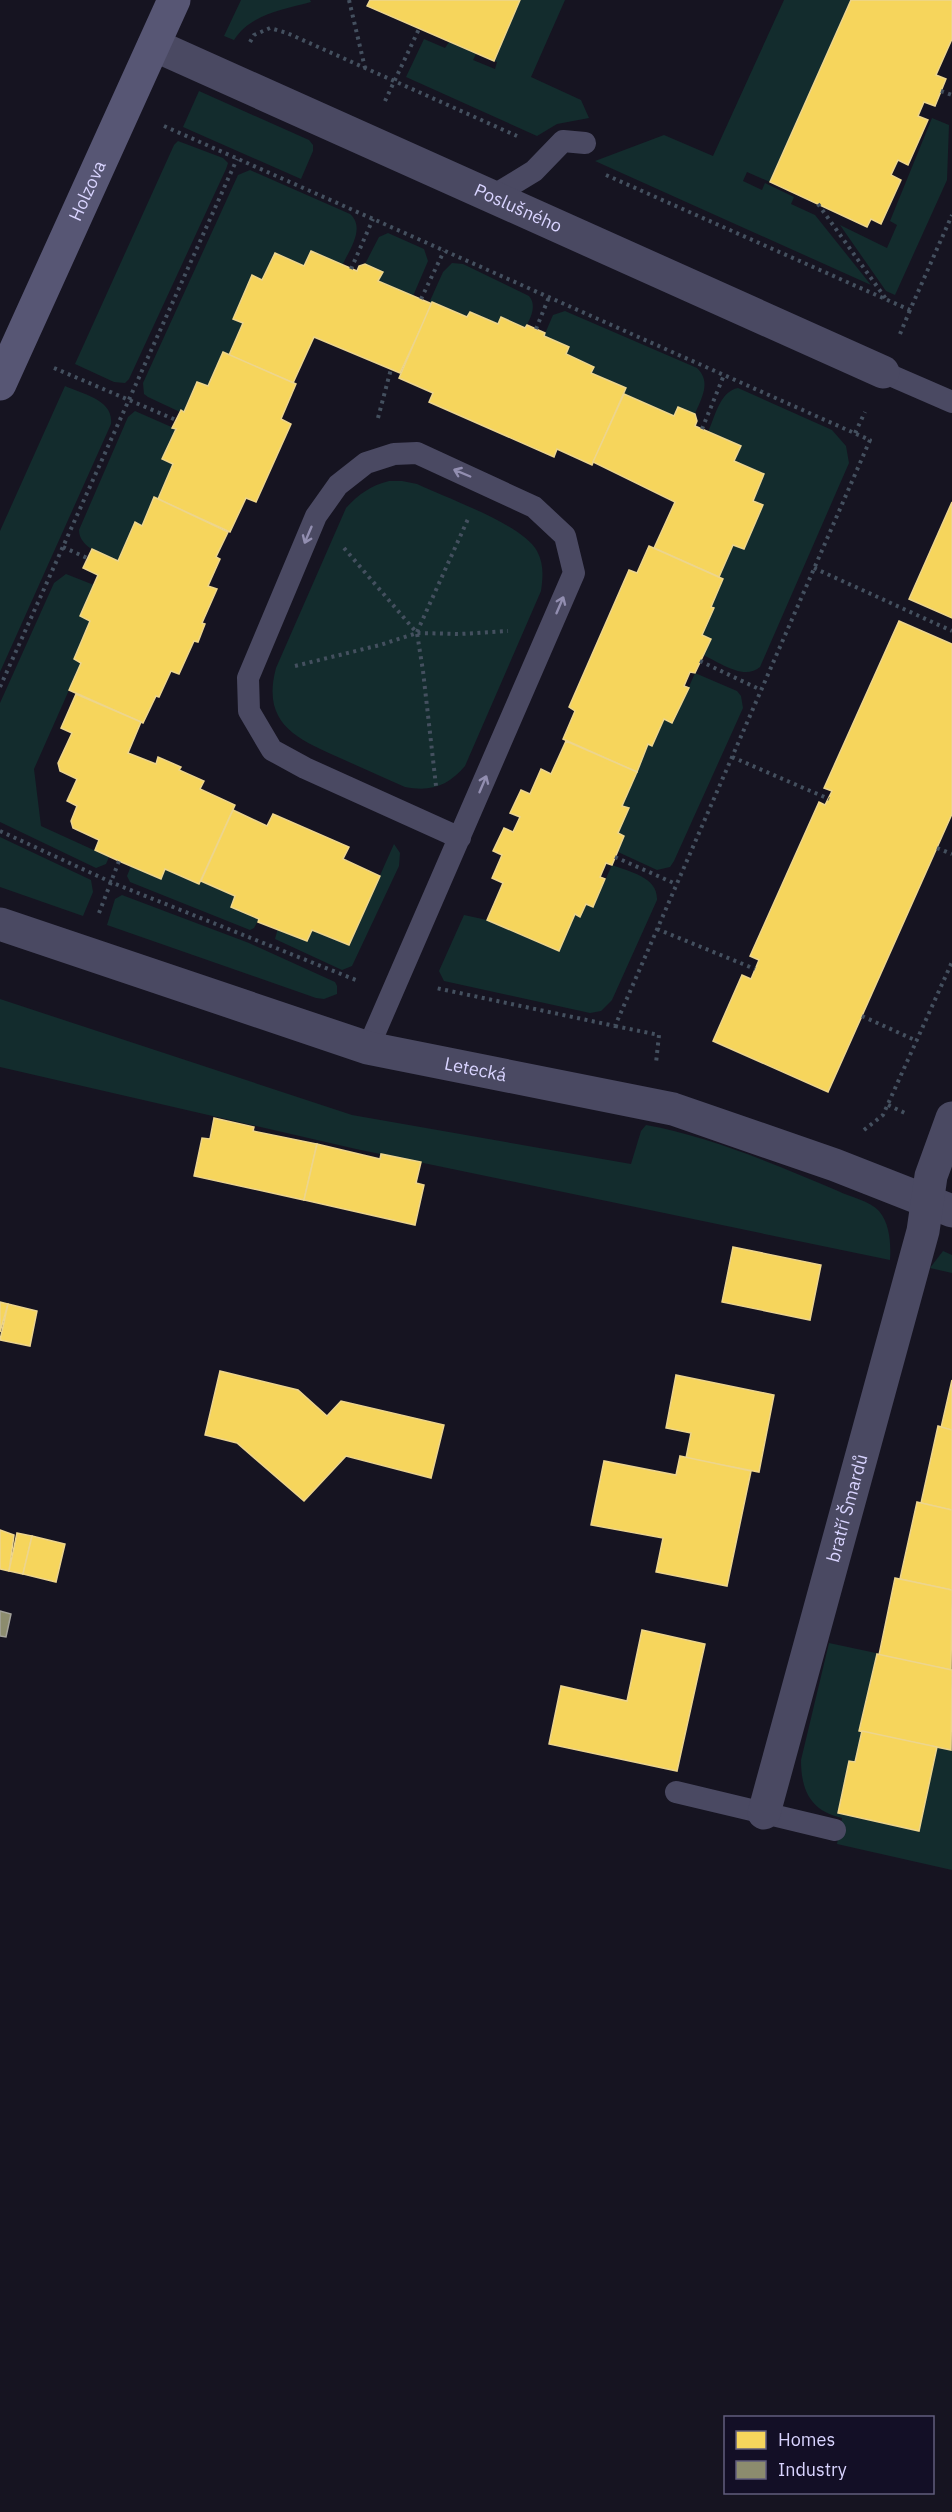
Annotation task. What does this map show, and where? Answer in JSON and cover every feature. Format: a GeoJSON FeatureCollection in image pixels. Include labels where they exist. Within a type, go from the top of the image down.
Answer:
{"type":"FeatureCollection","features":[{"type":"Feature","properties":{"kind":"street","name":"Holzova"},"geometry":{"type":"LineString","coordinates":[[0,384],[174,0]]}},
{"type":"Feature","properties":{"kind":"street","name":"Poslušného"},"geometry":{"type":"LineString","coordinates":[[154,45],[883,372]]}},
{"type":"Feature","properties":{"kind":"street","name":"Letecká"},"geometry":{"type":"LineString","coordinates":[[0,924],[368,1048],[673,1109],[835,1165],[939,1206]]}},
{"type":"Feature","properties":{"kind":"street","name":"bratří Šmardů"},"geometry":{"type":"LineString","coordinates":[[764,1813],[923,1231],[939,1206],[931,1176],[952,1118]]}},
{"type":"Feature","properties":{"kind":"lane"},"geometry":{"type":"LineString","coordinates":[[493,196],[534,171],[563,141],[585,143]]}},
{"type":"Feature","properties":{"kind":"lane"},"geometry":{"type":"LineString","coordinates":[[883,372],[952,402]]}},
{"type":"Feature","properties":{"kind":"lane"},"geometry":{"type":"LineString","coordinates":[[368,1048],[392,994],[450,833],[550,628],[573,573],[565,536],[534,507],[417,453],[394,454],[366,463],[345,479],[338,485],[316,516],[248,678],[249,711],[273,750],[306,768],[450,833]]}},
{"type":"Feature","properties":{"kind":"lane"},"geometry":{"type":"LineString","coordinates":[[676,1792],[835,1830]]}},
{"type":"Feature","properties":{"kind":"path"},"geometry":{"type":"LineString","coordinates":[[349,0],[365,68]]}},
{"type":"Feature","properties":{"kind":"path"},"geometry":{"type":"LineString","coordinates":[[367,140],[419,29]]}},
{"type":"Feature","properties":{"kind":"path"},"geometry":{"type":"LineString","coordinates":[[941,91],[952,95]]}},
{"type":"Feature","properties":{"kind":"path"},"geometry":{"type":"LineString","coordinates":[[0,687],[237,159]]}},
{"type":"Feature","properties":{"kind":"path"},"geometry":{"type":"LineString","coordinates":[[818,204],[887,299]]}},
{"type":"Feature","properties":{"kind":"path"},"geometry":{"type":"LineString","coordinates":[[351,269],[373,219]]}},
{"type":"Feature","properties":{"kind":"path"},"geometry":{"type":"LineString","coordinates":[[422,300],[444,250]]}},
{"type":"Feature","properties":{"kind":"path"},"geometry":{"type":"LineString","coordinates":[[536,329],[549,297]]}},
{"type":"Feature","properties":{"kind":"path"},"geometry":{"type":"LineString","coordinates":[[51,366],[177,420]]}},
{"type":"Feature","properties":{"kind":"path"},"geometry":{"type":"LineString","coordinates":[[702,429],[724,375]]}},
{"type":"Feature","properties":{"kind":"path"},"geometry":{"type":"LineString","coordinates":[[417,633],[484,483]]}},
{"type":"Feature","properties":{"kind":"path"},"geometry":{"type":"LineString","coordinates":[[316,516],[417,633],[450,833]]}},
{"type":"Feature","properties":{"kind":"path"},"geometry":{"type":"LineString","coordinates":[[63,547],[87,558]]}},
{"type":"Feature","properties":{"kind":"path"},"geometry":{"type":"LineString","coordinates":[[814,568],[952,631]]}},
{"type":"Feature","properties":{"kind":"path"},"geometry":{"type":"LineString","coordinates":[[248,678],[380,645],[417,633],[460,634],[550,628]]}},
{"type":"Feature","properties":{"kind":"path"},"geometry":{"type":"LineString","coordinates":[[700,661],[761,690]]}},
{"type":"Feature","properties":{"kind":"path"},"geometry":{"type":"LineString","coordinates":[[732,757],[829,799]]}},
{"type":"Feature","properties":{"kind":"path"},"geometry":{"type":"LineString","coordinates":[[0,831],[110,881],[392,994]]}},
{"type":"Feature","properties":{"kind":"path"},"geometry":{"type":"LineString","coordinates":[[937,848],[952,854]]}},
{"type":"Feature","properties":{"kind":"path"},"geometry":{"type":"LineString","coordinates":[[615,857],[676,884]]}},
{"type":"Feature","properties":{"kind":"path"},"geometry":{"type":"LineString","coordinates":[[97,919],[119,861]]}},
{"type":"Feature","properties":{"kind":"path"},"geometry":{"type":"LineString","coordinates":[[657,929],[755,969]]}},
{"type":"Feature","properties":{"kind":"path"},"geometry":{"type":"LineString","coordinates":[[861,1131],[869,1128],[883,1115],[952,962]]}},
{"type":"Feature","properties":{"kind":"path"},"geometry":{"type":"LineString","coordinates":[[862,1016],[916,1041]]}},
{"type":"Feature","properties":{"kind":"path"},"geometry":{"type":"LineString","coordinates":[[615,1026],[659,1035],[655,1072]]}},
{"type":"Feature","properties":{"kind":"green space"},"geometry":{"type":"Polygon","coordinates":[[[241,0],[310,0],[311,2],[268,14],[249,24],[234,40],[224,36],[241,0]]]}},
{"type":"Feature","properties":{"kind":"green space"},"geometry":{"type":"Polygon","coordinates":[[[520,0],[565,0],[531,77],[581,100],[589,118],[557,124],[537,136],[406,77],[424,39],[445,48],[449,42],[476,54],[473,60],[495,69],[497,62],[494,61],[520,0]]]}},
{"type":"Feature","properties":{"kind":"green space"},"geometry":{"type":"Polygon","coordinates":[[[784,0],[851,0],[770,182],[747,172],[743,181],[762,190],[765,183],[794,197],[791,204],[815,215],[871,285],[595,161],[664,135],[713,156],[784,0]]]}},
{"type":"Feature","properties":{"kind":"green space"},"geometry":{"type":"Polygon","coordinates":[[[199,91],[309,140],[313,145],[313,151],[301,179],[183,127],[199,91]]]}},
{"type":"Feature","properties":{"kind":"green space"},"geometry":{"type":"Polygon","coordinates":[[[932,118],[949,125],[947,180],[895,295],[886,291],[840,225],[887,248],[897,225],[890,221],[932,118]]]}},
{"type":"Feature","properties":{"kind":"green space"},"geometry":{"type":"Polygon","coordinates":[[[178,141],[223,158],[228,163],[129,379],[125,383],[114,382],[75,364],[174,145],[178,141]]]}},
{"type":"Feature","properties":{"kind":"green space"},"geometry":{"type":"Polygon","coordinates":[[[250,170],[350,214],[355,220],[355,239],[342,266],[311,252],[304,266],[275,253],[262,280],[252,275],[233,319],[243,323],[229,355],[223,352],[208,386],[197,382],[184,412],[181,410],[180,412],[144,394],[143,383],[238,175],[250,170]]]}},
{"type":"Feature","properties":{"kind":"green space"},"geometry":{"type":"Polygon","coordinates":[[[388,233],[424,249],[428,261],[413,296],[378,281],[382,272],[365,264],[379,237],[388,233]]]}},
{"type":"Feature","properties":{"kind":"green space"},"geometry":{"type":"Polygon","coordinates":[[[452,263],[463,264],[529,296],[533,307],[525,328],[498,324],[470,312],[467,317],[429,303],[443,272],[452,263]]]}},
{"type":"Feature","properties":{"kind":"green space"},"geometry":{"type":"Polygon","coordinates":[[[565,311],[697,368],[705,385],[695,414],[678,407],[674,416],[624,394],[625,388],[591,373],[594,367],[566,354],[569,347],[544,336],[553,315],[565,311]]]}},
{"type":"Feature","properties":{"kind":"green space"},"geometry":{"type":"Polygon","coordinates":[[[65,386],[103,404],[111,416],[111,424],[0,672],[0,531],[65,386]]]}},
{"type":"Feature","properties":{"kind":"green space"},"geometry":{"type":"Polygon","coordinates":[[[738,388],[832,430],[846,446],[849,463],[760,667],[747,672],[732,669],[703,655],[711,639],[702,635],[723,579],[719,577],[733,545],[744,548],[763,506],[753,501],[764,474],[734,461],[741,446],[708,432],[722,399],[738,388]]]}},
{"type":"Feature","properties":{"kind":"green space"},"geometry":{"type":"Polygon","coordinates":[[[135,411],[176,429],[163,459],[173,464],[158,499],[154,497],[142,526],[135,522],[118,561],[88,546],[83,542],[79,530],[128,417],[135,411]]]}},
{"type":"Feature","properties":{"kind":"green space"},"geometry":{"type":"Polygon","coordinates":[[[389,481],[417,484],[500,522],[529,541],[537,551],[542,566],[541,591],[465,766],[445,783],[423,789],[405,787],[310,744],[286,727],[278,716],[274,703],[273,687],[276,668],[346,508],[365,491],[389,481]]]}},
{"type":"Feature","properties":{"kind":"green space"},"geometry":{"type":"Polygon","coordinates":[[[66,574],[94,585],[80,615],[90,621],[74,659],[81,663],[34,769],[41,826],[109,857],[106,864],[96,868],[0,822],[0,703],[54,583],[66,574]]]}},
{"type":"Feature","properties":{"kind":"green space"},"geometry":{"type":"Polygon","coordinates":[[[695,673],[737,691],[741,696],[743,708],[674,861],[670,867],[657,870],[618,852],[624,836],[618,833],[628,808],[622,806],[648,744],[653,745],[664,719],[673,723],[695,673]]]}},
{"type":"Feature","properties":{"kind":"green space"},"geometry":{"type":"Polygon","coordinates":[[[0,837],[91,880],[93,892],[83,916],[0,887],[0,837]]]}},
{"type":"Feature","properties":{"kind":"green space"},"geometry":{"type":"Polygon","coordinates":[[[394,844],[400,853],[399,866],[352,966],[342,970],[275,939],[278,928],[307,941],[312,930],[349,945],[394,844]]]}},
{"type":"Feature","properties":{"kind":"green space"},"geometry":{"type":"Polygon","coordinates":[[[612,865],[642,876],[653,886],[657,900],[612,1000],[601,1011],[590,1013],[444,981],[439,971],[464,915],[487,920],[558,951],[575,914],[580,917],[586,904],[593,907],[612,865]]]}},
{"type":"Feature","properties":{"kind":"green space"},"geometry":{"type":"Polygon","coordinates":[[[131,866],[160,879],[165,869],[199,884],[201,881],[235,896],[231,907],[259,919],[254,928],[250,930],[130,882],[127,876],[131,866]]]}},
{"type":"Feature","properties":{"kind":"green space"},"geometry":{"type":"Polygon","coordinates":[[[122,895],[249,943],[335,982],[337,994],[324,999],[316,998],[107,925],[115,899],[122,895]]]}},
{"type":"Feature","properties":{"kind":"green space"},"geometry":{"type":"Polygon","coordinates":[[[0,999],[352,1115],[631,1164],[641,1131],[646,1125],[694,1136],[768,1162],[870,1204],[879,1211],[886,1222],[890,1241],[890,1260],[356,1149],[0,1067],[0,999]]]}},
{"type":"Feature","properties":{"kind":"green space"},"geometry":{"type":"Polygon","coordinates":[[[943,1251],[952,1255],[952,1273],[930,1268],[943,1251]]]}},
{"type":"Feature","properties":{"kind":"green space"},"geometry":{"type":"Polygon","coordinates":[[[829,1643],[951,1669],[952,1663],[952,1870],[837,1844],[842,1818],[831,1815],[815,1805],[810,1798],[803,1781],[801,1760],[829,1643]]]}},
{"type":"Feature","properties":{"kind":"building: Homes"},"geometry":{"type":"Polygon","coordinates":[[[370,0],[520,0],[494,61],[367,6],[370,0]]]}},
{"type":"Feature","properties":{"kind":"building: Homes"},"geometry":{"type":"Polygon","coordinates":[[[851,0],[952,0],[952,39],[936,75],[946,79],[935,106],[924,102],[918,116],[928,120],[908,165],[898,160],[891,175],[901,180],[881,224],[871,219],[867,227],[770,182],[851,0]]]}},
{"type":"Feature","properties":{"kind":"building: Homes"},"geometry":{"type":"Polygon","coordinates":[[[311,251],[357,271],[359,266],[365,264],[383,272],[378,281],[432,304],[400,373],[314,337],[293,383],[229,355],[243,323],[233,319],[252,275],[262,280],[275,253],[304,266],[311,251]]]}},
{"type":"Feature","properties":{"kind":"building: Homes"},"geometry":{"type":"Polygon","coordinates":[[[432,302],[467,317],[470,312],[498,324],[501,317],[525,328],[527,325],[545,333],[544,336],[569,347],[566,354],[594,367],[591,373],[626,388],[592,465],[557,449],[554,457],[429,402],[433,393],[399,378],[432,302]]]}},
{"type":"Feature","properties":{"kind":"building: Homes"},"geometry":{"type":"Polygon","coordinates":[[[223,352],[296,384],[281,419],[291,424],[256,502],[246,498],[230,532],[158,499],[173,464],[162,459],[176,429],[172,428],[181,410],[184,412],[197,382],[208,386],[223,352]]]}},
{"type":"Feature","properties":{"kind":"building: Homes"},"geometry":{"type":"Polygon","coordinates":[[[624,394],[674,416],[678,407],[695,414],[697,421],[695,426],[741,446],[734,461],[764,474],[753,501],[763,505],[744,549],[733,545],[719,577],[654,548],[675,502],[593,462],[624,394]]]}},
{"type":"Feature","properties":{"kind":"building: Homes"},"geometry":{"type":"Polygon","coordinates":[[[154,497],[228,532],[216,557],[220,559],[208,586],[217,589],[202,623],[205,624],[198,642],[194,641],[179,674],[171,671],[143,723],[69,690],[81,663],[74,659],[90,621],[80,616],[98,575],[83,568],[92,549],[118,561],[135,522],[142,526],[154,497]]]}},
{"type":"Feature","properties":{"kind":"building: Homes"},"geometry":{"type":"Polygon","coordinates":[[[952,502],[952,618],[909,599],[952,502]]]}},
{"type":"Feature","properties":{"kind":"building: Homes"},"geometry":{"type":"Polygon","coordinates":[[[649,546],[723,579],[702,635],[711,639],[695,673],[690,672],[684,686],[689,688],[672,723],[664,719],[652,746],[648,744],[637,772],[563,739],[575,711],[569,707],[629,570],[637,573],[649,546]]]}},
{"type":"Feature","properties":{"kind":"building: Homes"},"geometry":{"type":"Polygon","coordinates":[[[899,621],[952,644],[952,814],[828,1092],[713,1041],[742,975],[751,979],[759,960],[750,956],[819,802],[825,805],[832,791],[824,788],[899,621]]]}},
{"type":"Feature","properties":{"kind":"building: Homes"},"geometry":{"type":"Polygon","coordinates":[[[76,694],[141,722],[128,753],[156,764],[158,757],[181,767],[179,770],[204,781],[200,789],[235,805],[199,884],[165,869],[161,879],[119,861],[95,850],[99,840],[73,828],[71,821],[77,806],[67,801],[77,779],[60,771],[58,763],[72,733],[61,728],[76,694]]]}},
{"type":"Feature","properties":{"kind":"building: Homes"},"geometry":{"type":"Polygon","coordinates":[[[566,741],[637,772],[622,806],[629,808],[618,833],[624,836],[612,865],[606,863],[600,877],[605,879],[593,907],[586,904],[580,917],[575,914],[559,951],[487,920],[503,883],[492,878],[502,855],[493,851],[504,828],[513,832],[520,817],[510,813],[521,790],[530,794],[541,769],[551,774],[566,741]]]}},
{"type":"Feature","properties":{"kind":"building: Homes"},"geometry":{"type":"Polygon","coordinates":[[[233,810],[267,826],[273,814],[349,847],[343,859],[380,876],[349,945],[312,930],[307,941],[258,922],[259,919],[231,907],[235,896],[201,881],[233,810]]]}},
{"type":"Feature","properties":{"kind":"building: Homes"},"geometry":{"type":"Polygon","coordinates":[[[214,1118],[254,1127],[253,1131],[317,1144],[304,1200],[194,1176],[202,1138],[210,1139],[214,1118]]]}},
{"type":"Feature","properties":{"kind":"building: Homes"},"geometry":{"type":"Polygon","coordinates":[[[317,1144],[380,1159],[381,1154],[421,1162],[416,1183],[424,1185],[415,1225],[304,1200],[317,1144]]]}},
{"type":"Feature","properties":{"kind":"building: Homes"},"geometry":{"type":"Polygon","coordinates":[[[733,1247],[821,1265],[810,1320],[722,1302],[733,1247]]]}},
{"type":"Feature","properties":{"kind":"building: Homes"},"geometry":{"type":"Polygon","coordinates":[[[0,1302],[8,1304],[0,1332],[0,1302]]]}},
{"type":"Feature","properties":{"kind":"building: Homes"},"geometry":{"type":"Polygon","coordinates":[[[8,1304],[37,1311],[30,1346],[0,1340],[8,1304]]]}},
{"type":"Feature","properties":{"kind":"building: Homes"},"geometry":{"type":"Polygon","coordinates":[[[220,1371],[298,1390],[327,1416],[341,1401],[444,1425],[431,1478],[346,1456],[304,1501],[237,1443],[205,1435],[220,1371]]]}},
{"type":"Feature","properties":{"kind":"building: Homes"},"geometry":{"type":"Polygon","coordinates":[[[676,1375],[774,1395],[759,1472],[686,1458],[691,1433],[666,1428],[676,1375]]]}},
{"type":"Feature","properties":{"kind":"building: Homes"},"geometry":{"type":"Polygon","coordinates":[[[952,1380],[952,1430],[941,1428],[952,1380]]]}},
{"type":"Feature","properties":{"kind":"building: Homes"},"geometry":{"type":"Polygon","coordinates":[[[938,1426],[952,1430],[952,1510],[921,1503],[938,1426]]]}},
{"type":"Feature","properties":{"kind":"building: Homes"},"geometry":{"type":"Polygon","coordinates":[[[680,1456],[751,1471],[727,1586],[656,1572],[663,1538],[591,1525],[604,1461],[676,1475],[680,1456]]]}},
{"type":"Feature","properties":{"kind":"building: Homes"},"geometry":{"type":"Polygon","coordinates":[[[917,1502],[952,1510],[952,1590],[900,1579],[917,1502]]]}},
{"type":"Feature","properties":{"kind":"building: Homes"},"geometry":{"type":"Polygon","coordinates":[[[0,1530],[14,1535],[9,1571],[0,1569],[0,1530]]]}},
{"type":"Feature","properties":{"kind":"building: Homes"},"geometry":{"type":"Polygon","coordinates":[[[17,1533],[32,1536],[23,1574],[9,1571],[17,1533]]]}},
{"type":"Feature","properties":{"kind":"building: Homes"},"geometry":{"type":"Polygon","coordinates":[[[32,1536],[65,1544],[56,1582],[23,1574],[32,1536]]]}},
{"type":"Feature","properties":{"kind":"building: Homes"},"geometry":{"type":"Polygon","coordinates":[[[895,1578],[952,1590],[951,1670],[879,1655],[895,1578]]]}},
{"type":"Feature","properties":{"kind":"building: Homes"},"geometry":{"type":"Polygon","coordinates":[[[642,1630],[705,1644],[677,1771],[549,1744],[561,1686],[627,1701],[642,1630]]]}},
{"type":"Feature","properties":{"kind":"building: Homes"},"geometry":{"type":"Polygon","coordinates":[[[877,1654],[952,1670],[951,1750],[859,1731],[877,1654]]]}},
{"type":"Feature","properties":{"kind":"building: Homes"},"geometry":{"type":"Polygon","coordinates":[[[862,1731],[937,1747],[919,1831],[838,1813],[849,1761],[855,1762],[862,1731]]]}},
{"type":"Feature","properties":{"kind":"building: Industry"},"geometry":{"type":"Polygon","coordinates":[[[0,1611],[11,1614],[6,1637],[0,1636],[0,1611]]]}}]}
